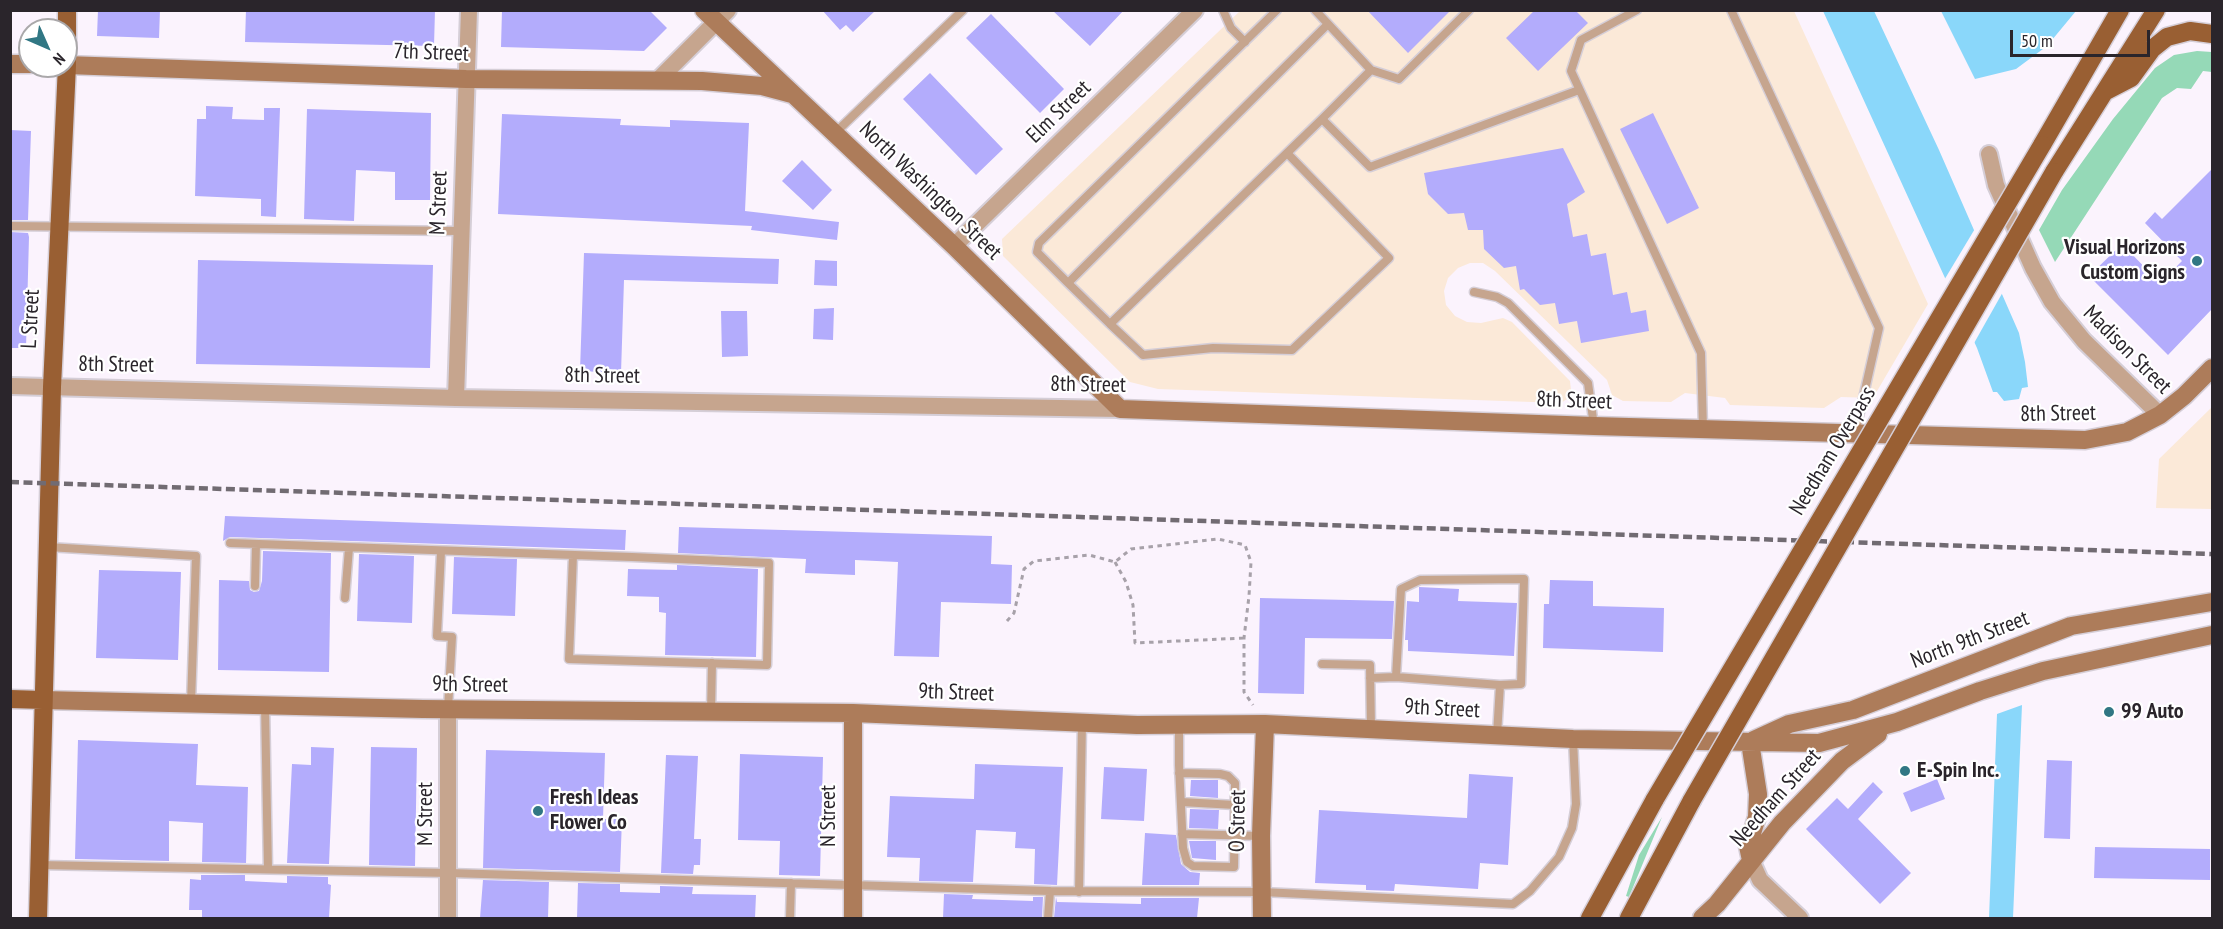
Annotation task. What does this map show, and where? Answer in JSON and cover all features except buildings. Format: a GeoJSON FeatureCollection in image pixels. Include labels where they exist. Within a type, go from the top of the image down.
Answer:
{"type":"FeatureCollection","features":[{"type":"Feature","properties":{"kind":"main road","name":"Needham Overpass"},"geometry":{"type":"LineString","coordinates":[[1590,918],[1655,799],[2120,10]]}},
{"type":"Feature","properties":{"kind":"main road"},"geometry":{"type":"LineString","coordinates":[[1629,918],[1692,800],[2054,172],[2156,10]]}},
{"type":"Feature","properties":{"kind":"main road"},"geometry":{"type":"LineString","coordinates":[[2105,92],[2131,78],[2152,49],[2167,37],[2190,31],[2212,34]]}},
{"type":"Feature","properties":{"kind":"main road","name":"L Street"},"geometry":{"type":"LineString","coordinates":[[38,918],[52,387],[66,78]]}},
{"type":"Feature","properties":{"kind":"main road","name":"9th Street"},"geometry":{"type":"LineString","coordinates":[[10,699],[43,700]]}},
{"type":"Feature","properties":{"kind":"main road"},"geometry":{"type":"LineString","coordinates":[[1583,918],[1611,879]]}},
{"type":"Feature","properties":{"kind":"street","name":"M Street"},"geometry":{"type":"LineString","coordinates":[[456,398],[469,10]]}},
{"type":"Feature","properties":{"kind":"street","name":"Elm Street"},"geometry":{"type":"LineString","coordinates":[[954,246],[1194,10]]}},
{"type":"Feature","properties":{"kind":"street","name":"North Washington Street"},"geometry":{"type":"LineString","coordinates":[[716,14],[794,94],[954,246],[1120,409]]}},
{"type":"Feature","properties":{"kind":"street"},"geometry":{"type":"LineString","coordinates":[[657,81],[716,14]]}},
{"type":"Feature","properties":{"kind":"street","name":"7th Street"},"geometry":{"type":"LineString","coordinates":[[78,65],[466,79],[657,81],[762,86],[794,94]]}},
{"type":"Feature","properties":{"kind":"street","name":"Madison Street"},"geometry":{"type":"LineString","coordinates":[[1989,154],[1996,185],[2037,276],[2052,302],[2084,341],[2160,415]]}},
{"type":"Feature","properties":{"kind":"street","name":"8th Street"},"geometry":{"type":"LineString","coordinates":[[10,386],[456,398],[1120,409],[1703,430],[2085,440],[2127,432],[2160,415],[2184,396],[2212,368]]}},
{"type":"Feature","properties":{"kind":"street","name":"North 9th Street"},"geometry":{"type":"LineString","coordinates":[[1750,742],[1789,724],[1853,710],[2071,626],[2212,602]]}},
{"type":"Feature","properties":{"kind":"street"},"geometry":{"type":"LineString","coordinates":[[1897,722],[1980,691],[2043,671],[2212,635]]}},
{"type":"Feature","properties":{"kind":"street","name":"9th Street"},"geometry":{"type":"LineString","coordinates":[[43,700],[448,709],[853,713],[1082,723],[1265,724],[1573,739],[1819,743],[1897,722]]}},
{"type":"Feature","properties":{"kind":"street","name":"M Street"},"geometry":{"type":"LineString","coordinates":[[448,709],[448,918]]}},
{"type":"Feature","properties":{"kind":"street","name":"N Street"},"geometry":{"type":"LineString","coordinates":[[853,713],[854,918]]}},
{"type":"Feature","properties":{"kind":"street","name":"Needham Street"},"geometry":{"type":"LineString","coordinates":[[1712,915],[1751,860],[1782,823],[1842,761],[1857,748],[1897,722]]}},
{"type":"Feature","properties":{"kind":"street","name":"O Street"},"geometry":{"type":"LineString","coordinates":[[1262,918],[1261,836],[1265,724]]}},
{"type":"Feature","properties":{"kind":"street"},"geometry":{"type":"LineString","coordinates":[[1750,742],[1758,794],[1757,817],[1748,846],[1751,860],[1760,880],[1800,918]]}},
{"type":"Feature","properties":{"kind":"lane"},"geometry":{"type":"LineString","coordinates":[[835,134],[963,10]]}},
{"type":"Feature","properties":{"kind":"lane"},"geometry":{"type":"LineString","coordinates":[[1222,10],[1231,28],[1245,42]]}},
{"type":"Feature","properties":{"kind":"lane"},"geometry":{"type":"LineString","coordinates":[[1277,10],[1039,243],[1036,252],[1143,355],[1213,348],[1292,350],[1389,258],[1287,153]]}},
{"type":"Feature","properties":{"kind":"lane"},"geometry":{"type":"LineString","coordinates":[[1315,10],[1371,70],[1399,79],[1469,11]]}},
{"type":"Feature","properties":{"kind":"lane"},"geometry":{"type":"LineString","coordinates":[[1637,10],[1581,40],[1571,71],[1701,353],[1703,430]]}},
{"type":"Feature","properties":{"kind":"lane"},"geometry":{"type":"LineString","coordinates":[[1731,10],[1879,328],[1855,434]]}},
{"type":"Feature","properties":{"kind":"lane"},"geometry":{"type":"LineString","coordinates":[[1068,283],[1328,24]]}},
{"type":"Feature","properties":{"kind":"lane"},"geometry":{"type":"LineString","coordinates":[[1110,324],[1371,70]]}},
{"type":"Feature","properties":{"kind":"lane"},"geometry":{"type":"LineString","coordinates":[[1323,119],[1370,166],[1580,90]]}},
{"type":"Feature","properties":{"kind":"lane"},"geometry":{"type":"LineString","coordinates":[[10,226],[460,231]]}},
{"type":"Feature","properties":{"kind":"lane"},"geometry":{"type":"LineString","coordinates":[[1474,292],[1497,297],[1508,303],[1588,383],[1594,426]]}},
{"type":"Feature","properties":{"kind":"lane"},"geometry":{"type":"LineString","coordinates":[[230,543],[573,555],[769,564],[767,665],[569,658],[573,555]]}},
{"type":"Feature","properties":{"kind":"lane"},"geometry":{"type":"LineString","coordinates":[[255,586],[256,544]]}},
{"type":"Feature","properties":{"kind":"lane"},"geometry":{"type":"LineString","coordinates":[[48,547],[196,556],[191,704]]}},
{"type":"Feature","properties":{"kind":"lane"},"geometry":{"type":"LineString","coordinates":[[345,598],[349,548]]}},
{"type":"Feature","properties":{"kind":"lane"},"geometry":{"type":"LineString","coordinates":[[441,551],[437,636],[452,637],[448,709]]}},
{"type":"Feature","properties":{"kind":"lane"},"geometry":{"type":"LineString","coordinates":[[1370,678],[1500,685],[1521,684],[1524,579],[1420,580],[1401,589],[1396,678]]}},
{"type":"Feature","properties":{"kind":"lane"},"geometry":{"type":"LineString","coordinates":[[711,712],[712,663]]}},
{"type":"Feature","properties":{"kind":"lane"},"geometry":{"type":"LineString","coordinates":[[1322,664],[1370,665],[1371,729]]}},
{"type":"Feature","properties":{"kind":"lane"},"geometry":{"type":"LineString","coordinates":[[1497,735],[1500,685]]}},
{"type":"Feature","properties":{"kind":"lane"},"geometry":{"type":"LineString","coordinates":[[265,705],[268,869]]}},
{"type":"Feature","properties":{"kind":"lane"},"geometry":{"type":"LineString","coordinates":[[1079,892],[1082,723]]}},
{"type":"Feature","properties":{"kind":"lane"},"geometry":{"type":"LineString","coordinates":[[1179,725],[1179,773],[1182,834],[1187,862],[1193,866],[1234,867],[1235,783],[1228,776],[1211,773],[1179,773]]}},
{"type":"Feature","properties":{"kind":"lane"},"geometry":{"type":"LineString","coordinates":[[39,865],[448,873],[1079,892],[1262,892],[1513,904],[1530,891],[1559,857],[1572,828],[1576,804],[1573,739]]}},
{"type":"Feature","properties":{"kind":"lane"},"geometry":{"type":"LineString","coordinates":[[1181,802],[1235,805]]}},
{"type":"Feature","properties":{"kind":"lane"},"geometry":{"type":"LineString","coordinates":[[1182,834],[1261,836]]}},
{"type":"Feature","properties":{"kind":"lane"},"geometry":{"type":"LineString","coordinates":[[790,918],[792,883]]}},
{"type":"Feature","properties":{"kind":"lane"},"geometry":{"type":"LineString","coordinates":[[1048,918],[1050,891]]}},
{"type":"Feature","properties":{"kind":"path"},"geometry":{"type":"LineString","coordinates":[[1115,562],[1131,549],[1153,545],[1218,539],[1245,545],[1251,562],[1250,596],[1244,638],[1244,692],[1265,724]]}},
{"type":"Feature","properties":{"kind":"path"},"geometry":{"type":"LineString","coordinates":[[1007,621],[1014,613],[1024,569],[1034,561],[1089,555],[1115,562],[1126,582],[1133,605],[1135,644],[1244,638]]}},
{"type":"Feature","properties":{"kind":"shaded area"},"geometry":{"type":"Polygon","coordinates":[[[1240,11],[1794,11],[1928,304],[1873,398],[1841,397],[1824,408],[1730,405],[1725,398],[1685,393],[1671,402],[1623,401],[1612,395],[1607,380],[1495,271],[1483,263],[1470,263],[1458,268],[1448,278],[1444,291],[1446,305],[1455,316],[1467,322],[1481,323],[1503,318],[1512,322],[1570,381],[1571,390],[1567,399],[1561,403],[1158,389],[1130,382],[1003,256],[1002,239],[1240,11]]]}},
{"type":"Feature","properties":{"kind":"shaded area"},"geometry":{"type":"Polygon","coordinates":[[[2212,407],[2212,509],[2156,508],[2159,459],[2212,407]]]}},
{"type":"Feature","properties":{"kind":"green space"},"geometry":{"type":"Polygon","coordinates":[[[2197,51],[2212,52],[2212,72],[2203,71],[2191,89],[2177,88],[2162,98],[2055,262],[2039,230],[2062,190],[2113,119],[2155,68],[2174,55],[2197,51]]]}},
{"type":"Feature","properties":{"kind":"green space"},"geometry":{"type":"Polygon","coordinates":[[[1662,817],[1629,897],[1626,896],[1639,855],[1662,817]]]}},
{"type":"Feature","properties":{"kind":"water"},"geometry":{"type":"Polygon","coordinates":[[[1823,11],[1874,11],[1939,150],[2019,333],[2028,387],[2022,388],[2019,399],[2004,401],[1997,392],[1993,392],[1977,348],[1823,11]]]}},
{"type":"Feature","properties":{"kind":"water"},"geometry":{"type":"Polygon","coordinates":[[[1941,11],[2076,11],[2047,46],[2016,69],[1975,79],[1941,11]]]}},
{"type":"Feature","properties":{"kind":"water"},"geometry":{"type":"Polygon","coordinates":[[[2022,705],[2013,918],[1989,918],[1997,714],[2022,705]]]}},
{"type":"Feature","properties":{"kind":"pier"},"geometry":{"type":"Polygon","coordinates":[[[1976,227],[2004,290],[1973,345],[1943,282],[1976,227]]]}},
{"type":"Feature","properties":{"kind":"railway"},"geometry":{"type":"LineString","coordinates":[[10,482],[2212,554]]}},
{"type":"Feature","properties":{"kind":"place","name":"Visual Horizons Custom Signs"},"geometry":{"type":"Point","coordinates":[2197,261]}},
{"type":"Feature","properties":{"kind":"place","name":"99 Auto"},"geometry":{"type":"Point","coordinates":[2109,712]}},
{"type":"Feature","properties":{"kind":"place","name":"E-Spin Inc."},"geometry":{"type":"Point","coordinates":[1905,771]}},
{"type":"Feature","properties":{"kind":"place","name":"Fresh Ideas Flower Co"},"geometry":{"type":"Point","coordinates":[538,811]}}]}
